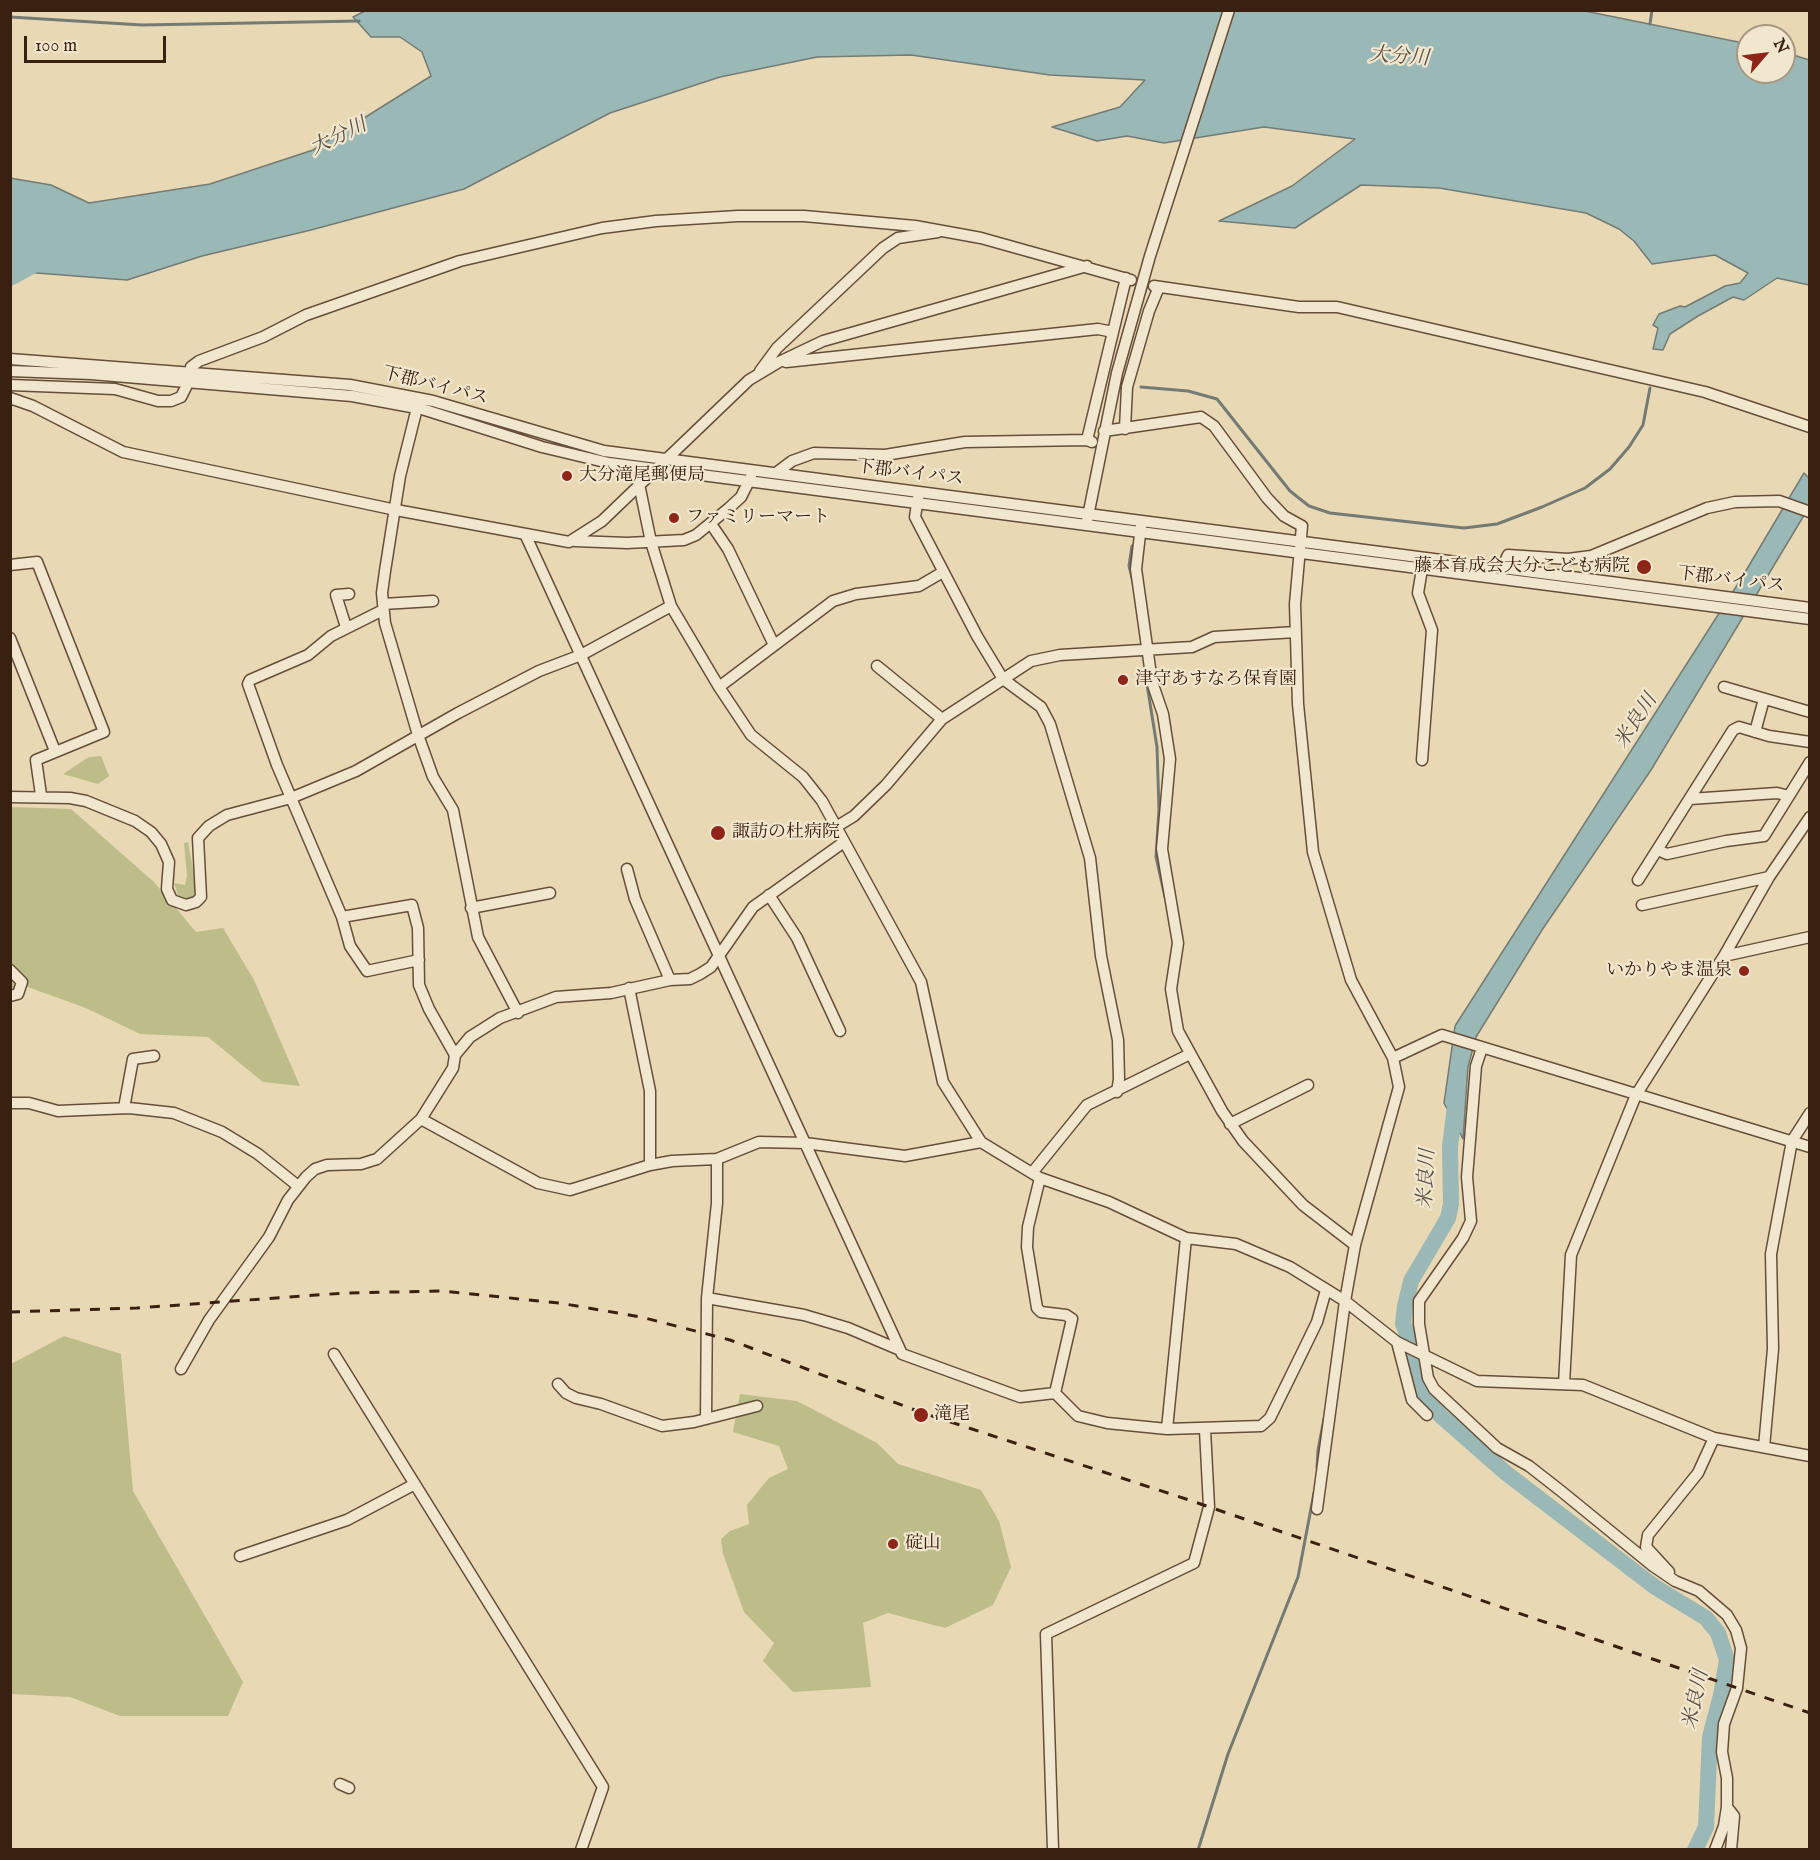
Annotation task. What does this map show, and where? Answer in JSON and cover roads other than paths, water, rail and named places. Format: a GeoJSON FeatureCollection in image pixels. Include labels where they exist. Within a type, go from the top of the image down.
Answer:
{"type":"FeatureCollection","features":[{"type":"Feature","properties":{"kind":"street"},"geometry":{"type":"LineString","coordinates":[[1087,520],[1117,373],[1229,10]]}},
{"type":"Feature","properties":{"kind":"street"},"geometry":{"type":"LineString","coordinates":[[10,385],[115,389],[165,402],[180,397],[194,364],[209,356],[263,337],[306,315],[374,289],[460,261],[602,228],[656,221],[749,216],[804,216],[945,230],[1129,279],[1113,332],[1087,440]]}},
{"type":"Feature","properties":{"kind":"street"},"geometry":{"type":"LineString","coordinates":[[756,376],[777,348],[883,248],[898,238],[945,230]]}},
{"type":"Feature","properties":{"kind":"street"},"geometry":{"type":"LineString","coordinates":[[575,541],[602,520],[722,404],[756,376],[779,362],[823,341],[1087,266]]}},
{"type":"Feature","properties":{"kind":"street"},"geometry":{"type":"LineString","coordinates":[[1125,429],[1124,412],[1127,387],[1157,286],[1299,307],[1337,307],[1705,392],[1809,427]]}},
{"type":"Feature","properties":{"kind":"street"},"geometry":{"type":"LineString","coordinates":[[779,362],[1098,329],[1113,332]]}},
{"type":"Feature","properties":{"kind":"street","name":"下郡バイパス"},"geometry":{"type":"LineString","coordinates":[[10,359],[189,377],[326,382],[393,392],[604,451],[920,492],[1087,520]]}},
{"type":"Feature","properties":{"kind":"street"},"geometry":{"type":"LineString","coordinates":[[10,371],[189,377],[332,394],[417,408],[569,454],[655,469],[917,503],[1087,520],[1300,547],[1422,569],[1717,602]]}},
{"type":"Feature","properties":{"kind":"street"},"geometry":{"type":"LineString","coordinates":[[10,398],[33,406],[123,452],[396,510],[564,542],[684,540],[696,535],[711,524],[741,497],[753,470]]}},
{"type":"Feature","properties":{"kind":"street"},"geometry":{"type":"LineString","coordinates":[[417,408],[400,476],[385,571],[383,607],[418,735],[433,777],[453,810],[469,879],[471,908],[478,937],[518,1013]]}},
{"type":"Feature","properties":{"kind":"street"},"geometry":{"type":"LineString","coordinates":[[1104,431],[1202,417],[1214,426],[1267,498],[1284,516],[1302,526],[1296,632],[1298,704],[1313,852],[1351,980],[1393,1058],[1399,1087],[1355,1245],[1345,1301],[1317,1509]]}},
{"type":"Feature","properties":{"kind":"street"},"geometry":{"type":"LineString","coordinates":[[776,473],[792,461],[814,453],[885,455],[965,442],[1087,440],[1101,444]]}},
{"type":"Feature","properties":{"kind":"street"},"geometry":{"type":"LineString","coordinates":[[639,484],[651,542],[671,606],[719,687],[751,735],[803,777],[822,801],[921,981],[943,1082],[981,1142],[1036,1175],[1109,1202],[1186,1238],[1236,1244],[1290,1267],[1345,1301],[1397,1342],[1426,1359],[1477,1381],[1583,1385],[1714,1438],[1809,1456]]}},
{"type":"Feature","properties":{"kind":"street"},"geometry":{"type":"LineString","coordinates":[[920,492],[915,517],[943,572],[1003,679],[1041,707],[1050,724],[1086,839],[1101,956],[1118,1040],[1119,1079],[1116,1092]]}},
{"type":"Feature","properties":{"kind":"street"},"geometry":{"type":"LineString","coordinates":[[1502,568],[1508,555],[1568,559],[1591,556],[1721,504],[1770,500],[1808,511]]}},
{"type":"Feature","properties":{"kind":"street"},"geometry":{"type":"LineString","coordinates":[[711,524],[728,549],[774,645]]}},
{"type":"Feature","properties":{"kind":"street"},"geometry":{"type":"LineString","coordinates":[[1141,527],[1136,568],[1144,651],[1163,714],[1170,759],[1162,849],[1178,943],[1171,989],[1178,1031],[1230,1124],[1275,1178],[1296,1199],[1355,1245]]}},
{"type":"Feature","properties":{"kind":"street"},"geometry":{"type":"LineString","coordinates":[[525,534],[902,1354],[1012,1395],[1028,1397],[1045,1392],[1055,1393],[1078,1416],[1167,1429],[1205,1430],[1261,1426],[1270,1418],[1317,1322],[1326,1290]]}},
{"type":"Feature","properties":{"kind":"street","name":"下郡バイパス"},"geometry":{"type":"LineString","coordinates":[[1300,547],[1502,568],[1717,602],[1755,612],[1809,619]]}},
{"type":"Feature","properties":{"kind":"street"},"geometry":{"type":"LineString","coordinates":[[10,565],[37,562],[104,732],[36,760],[41,795]]}},
{"type":"Feature","properties":{"kind":"street"},"geometry":{"type":"LineString","coordinates":[[1422,569],[1418,593],[1432,630],[1422,760]]}},
{"type":"Feature","properties":{"kind":"street"},"geometry":{"type":"LineString","coordinates":[[719,687],[833,602],[856,594],[919,586],[943,572]]}},
{"type":"Feature","properties":{"kind":"street"},"geometry":{"type":"LineString","coordinates":[[346,627],[332,596],[349,594]]}},
{"type":"Feature","properties":{"kind":"street"},"geometry":{"type":"LineString","coordinates":[[419,960],[367,971],[350,946],[342,917],[291,798],[248,684],[250,680],[308,655],[346,627],[383,607],[433,601]]}},
{"type":"Feature","properties":{"kind":"street","name":"下郡バイパス"},"geometry":{"type":"LineString","coordinates":[[1717,602],[1761,602],[1809,608]]}},
{"type":"Feature","properties":{"kind":"street"},"geometry":{"type":"LineString","coordinates":[[10,796],[41,795],[86,801],[135,821],[151,832],[161,844],[169,862],[167,889],[172,900],[186,905],[196,902],[201,897],[198,838],[209,826],[227,815],[291,798],[356,771],[418,735],[539,671],[580,655],[671,606]]}},
{"type":"Feature","properties":{"kind":"street"},"geometry":{"type":"LineString","coordinates":[[836,827],[854,816],[886,784],[942,719],[1031,661],[1045,657],[1192,647],[1214,637],[1296,632]]}},
{"type":"Feature","properties":{"kind":"street"},"geometry":{"type":"LineString","coordinates":[[10,638],[15,661],[55,751]]}},
{"type":"Feature","properties":{"kind":"street"},"geometry":{"type":"LineString","coordinates":[[878,666],[942,719]]}},
{"type":"Feature","properties":{"kind":"street"},"geometry":{"type":"LineString","coordinates":[[1725,687],[1809,712]]}},
{"type":"Feature","properties":{"kind":"street"},"geometry":{"type":"LineString","coordinates":[[1755,732],[1764,699]]}},
{"type":"Feature","properties":{"kind":"street"},"geometry":{"type":"LineString","coordinates":[[1638,880],[1733,730],[1739,727],[1809,742]]}},
{"type":"Feature","properties":{"kind":"street"},"geometry":{"type":"LineString","coordinates":[[1658,850],[1667,854],[1726,841],[1764,836],[1809,762]]}},
{"type":"Feature","properties":{"kind":"street"},"geometry":{"type":"LineString","coordinates":[[1690,799],[1700,801],[1777,793],[1789,796]]}},
{"type":"Feature","properties":{"kind":"street"},"geometry":{"type":"LineString","coordinates":[[1564,1384],[1571,1255],[1636,1095],[1724,956],[1769,877],[1809,817]]}},
{"type":"Feature","properties":{"kind":"street"},"geometry":{"type":"LineString","coordinates":[[181,1369],[204,1328],[269,1237],[298,1186],[315,1169],[327,1165],[369,1163],[421,1119],[453,1068],[455,1055],[470,1037],[485,1026],[556,997],[611,993],[670,980],[690,979],[700,974],[719,955],[741,921],[769,895],[844,842]]}},
{"type":"Feature","properties":{"kind":"street"},"geometry":{"type":"LineString","coordinates":[[627,869],[635,899],[670,980]]}},
{"type":"Feature","properties":{"kind":"street"},"geometry":{"type":"LineString","coordinates":[[1642,904],[1769,877]]}},
{"type":"Feature","properties":{"kind":"street"},"geometry":{"type":"LineString","coordinates":[[471,908],[550,893]]}},
{"type":"Feature","properties":{"kind":"street"},"geometry":{"type":"LineString","coordinates":[[769,895],[797,938],[840,1031]]}},
{"type":"Feature","properties":{"kind":"street"},"geometry":{"type":"LineString","coordinates":[[342,917],[412,905],[418,928],[419,985],[429,1009],[455,1055]]}},
{"type":"Feature","properties":{"kind":"street"},"geometry":{"type":"LineString","coordinates":[[1724,956],[1809,937]]}},
{"type":"Feature","properties":{"kind":"street"},"geometry":{"type":"LineString","coordinates":[[10,970],[22,982],[18,994],[10,996]]}},
{"type":"Feature","properties":{"kind":"street"},"geometry":{"type":"LineString","coordinates":[[629,988],[650,1091],[650,1165]]}},
{"type":"Feature","properties":{"kind":"street"},"geometry":{"type":"LineString","coordinates":[[1393,1058],[1442,1035],[1809,1147]]}},
{"type":"Feature","properties":{"kind":"street"},"geometry":{"type":"LineString","coordinates":[[1482,1048],[1476,1066],[1467,1177],[1471,1221],[1463,1238],[1419,1301],[1419,1324],[1426,1368],[1434,1389],[1489,1440],[1553,1484],[1631,1549],[1675,1581],[1699,1591],[1727,1615],[1736,1630],[1741,1648],[1737,1688],[1724,1724],[1722,1752],[1727,1778],[1727,1807],[1724,1826],[1715,1850]]}},
{"type":"Feature","properties":{"kind":"street"},"geometry":{"type":"LineString","coordinates":[[1055,1393],[1072,1319],[1066,1314],[1041,1312],[1037,1308],[1027,1246],[1036,1175],[1087,1106],[1190,1054]]}},
{"type":"Feature","properties":{"kind":"street"},"geometry":{"type":"LineString","coordinates":[[124,1108],[133,1059],[154,1056]]}},
{"type":"Feature","properties":{"kind":"street"},"geometry":{"type":"LineString","coordinates":[[1230,1124],[1308,1085]]}},
{"type":"Feature","properties":{"kind":"street"},"geometry":{"type":"LineString","coordinates":[[10,1103],[29,1103],[58,1112],[77,1113],[124,1108],[174,1113],[222,1132],[258,1154],[298,1186]]}},
{"type":"Feature","properties":{"kind":"street"},"geometry":{"type":"LineString","coordinates":[[1764,1447],[1773,1349],[1771,1254],[1792,1141],[1809,1113]]}},
{"type":"Feature","properties":{"kind":"street"},"geometry":{"type":"LineString","coordinates":[[421,1119],[538,1183],[570,1190],[650,1165],[672,1161],[717,1159],[759,1142],[805,1143],[906,1156],[981,1142]]}},
{"type":"Feature","properties":{"kind":"street"},"geometry":{"type":"LineString","coordinates":[[706,1419],[707,1298],[717,1203],[717,1159]]}},
{"type":"Feature","properties":{"kind":"street"},"geometry":{"type":"LineString","coordinates":[[1167,1429],[1186,1238]]}},
{"type":"Feature","properties":{"kind":"street"},"geometry":{"type":"LineString","coordinates":[[707,1298],[804,1315],[848,1328],[900,1350]]}},
{"type":"Feature","properties":{"kind":"street"},"geometry":{"type":"LineString","coordinates":[[1397,1342],[1412,1401],[1426,1415]]}},
{"type":"Feature","properties":{"kind":"street"},"geometry":{"type":"LineString","coordinates":[[334,1354],[603,1787],[580,1850]]}},
{"type":"Feature","properties":{"kind":"street"},"geometry":{"type":"LineString","coordinates":[[558,1384],[566,1393],[576,1398],[670,1427],[757,1406]]}},
{"type":"Feature","properties":{"kind":"street"},"geometry":{"type":"LineString","coordinates":[[1053,1850],[1046,1634],[1194,1563],[1209,1507],[1205,1430]]}},
{"type":"Feature","properties":{"kind":"street"},"geometry":{"type":"LineString","coordinates":[[1675,1581],[1646,1547],[1648,1535],[1698,1473],[1714,1438]]}},
{"type":"Feature","properties":{"kind":"street"},"geometry":{"type":"LineString","coordinates":[[240,1556],[347,1520],[415,1484]]}},
{"type":"Feature","properties":{"kind":"street"},"geometry":{"type":"LineString","coordinates":[[1727,1807],[1734,1816],[1731,1850]]}},
{"type":"Feature","properties":{"kind":"water","name":"大分川"},"geometry":{"type":"Polygon","coordinates":[[[1580,10],[1736,42],[1736,84],[1796,84],[1796,56],[1809,60],[1809,285],[1777,278],[1744,300],[1733,297],[1698,316],[1670,334],[1663,350],[1653,349],[1658,328],[1653,325],[1659,314],[1680,306],[1685,307],[1725,286],[1740,283],[1748,273],[1715,255],[1652,264],[1634,241],[1619,229],[1586,213],[1439,188],[1361,185],[1295,228],[1219,221],[1292,186],[1355,139],[1264,127],[1164,143],[1127,136],[1097,141],[1052,127],[1120,107],[1145,80],[1050,75],[911,55],[817,57],[720,77],[610,113],[464,189],[311,230],[202,256],[127,280],[11,271],[10,178],[51,185],[89,203],[210,184],[313,150],[431,76],[422,52],[400,37],[371,37],[353,17],[365,11],[1580,10]]]}},
{"type":"Feature","properties":{"kind":"water"},"geometry":{"type":"Polygon","coordinates":[[[1804,473],[1809,478],[1809,507],[1651,770],[1542,930],[1476,1037],[1468,1067],[1463,1139],[1444,1103],[1455,1026],[1741,579],[1804,473]]]}},
{"type":"Feature","properties":{"kind":"waterway"},"geometry":{"type":"LineString","coordinates":[[1650,24],[1652,10]]}},
{"type":"Feature","properties":{"kind":"waterway"},"geometry":{"type":"LineString","coordinates":[[10,17],[142,25],[359,21]]}},
{"type":"Feature","properties":{"kind":"waterway"},"geometry":{"type":"LineString","coordinates":[[10,278],[41,261]]}},
{"type":"Feature","properties":{"kind":"waterway"},"geometry":{"type":"LineString","coordinates":[[1141,387],[1188,391],[1217,399],[1290,491],[1309,506],[1330,513],[1464,528],[1497,524],[1585,488],[1610,469],[1629,447],[1643,425],[1650,388]]}},
{"type":"Feature","properties":{"kind":"waterway"},"geometry":{"type":"LineString","coordinates":[[1132,546],[1129,566],[1133,582]]}},
{"type":"Feature","properties":{"kind":"waterway"},"geometry":{"type":"LineString","coordinates":[[1145,672],[1157,747],[1159,810],[1156,857],[1165,897]]}},
{"type":"Feature","properties":{"kind":"waterway","name":"米良川"},"geometry":{"type":"LineString","coordinates":[[1456,1098],[1450,1147],[1451,1204],[1448,1218],[1411,1281],[1405,1306],[1403,1324],[1413,1347],[1413,1367],[1421,1394],[1441,1416],[1506,1473],[1655,1587],[1706,1618],[1718,1633],[1727,1660],[1710,1737],[1706,1827],[1695,1850]]}},
{"type":"Feature","properties":{"kind":"waterway"},"geometry":{"type":"LineString","coordinates":[[1317,1468],[1324,1419]]}},
{"type":"Feature","properties":{"kind":"waterway"},"geometry":{"type":"LineString","coordinates":[[1198,1850],[1228,1754],[1298,1577],[1314,1493]]}},
{"type":"Feature","properties":{"kind":"railway"},"geometry":{"type":"LineString","coordinates":[[10,1312],[137,1308],[345,1293],[442,1291],[559,1303],[641,1317],[730,1340],[920,1412],[1186,1499],[1810,1713]]}},
{"type":"Feature","properties":{"kind":"place","name":"大分滝尾郵便局"},"geometry":{"type":"Point","coordinates":[567,476]}},
{"type":"Feature","properties":{"kind":"place","name":"ファミリーマート"},"geometry":{"type":"Point","coordinates":[674,518]}},
{"type":"Feature","properties":{"kind":"place","name":"藤本育成会大分こども病院"},"geometry":{"type":"Point","coordinates":[1644,567]}},
{"type":"Feature","properties":{"kind":"place","name":"津守あすなろ保育園"},"geometry":{"type":"Point","coordinates":[1123,680]}},
{"type":"Feature","properties":{"kind":"place","name":"諏訪の杜病院"},"geometry":{"type":"Point","coordinates":[718,833]}},
{"type":"Feature","properties":{"kind":"place","name":"いかりやま温泉"},"geometry":{"type":"Point","coordinates":[1744,971]}},
{"type":"Feature","properties":{"kind":"place","name":"滝尾"},"geometry":{"type":"Point","coordinates":[921,1415]}},
{"type":"Feature","properties":{"kind":"place","name":"碇山"},"geometry":{"type":"Point","coordinates":[893,1544]}}]}
